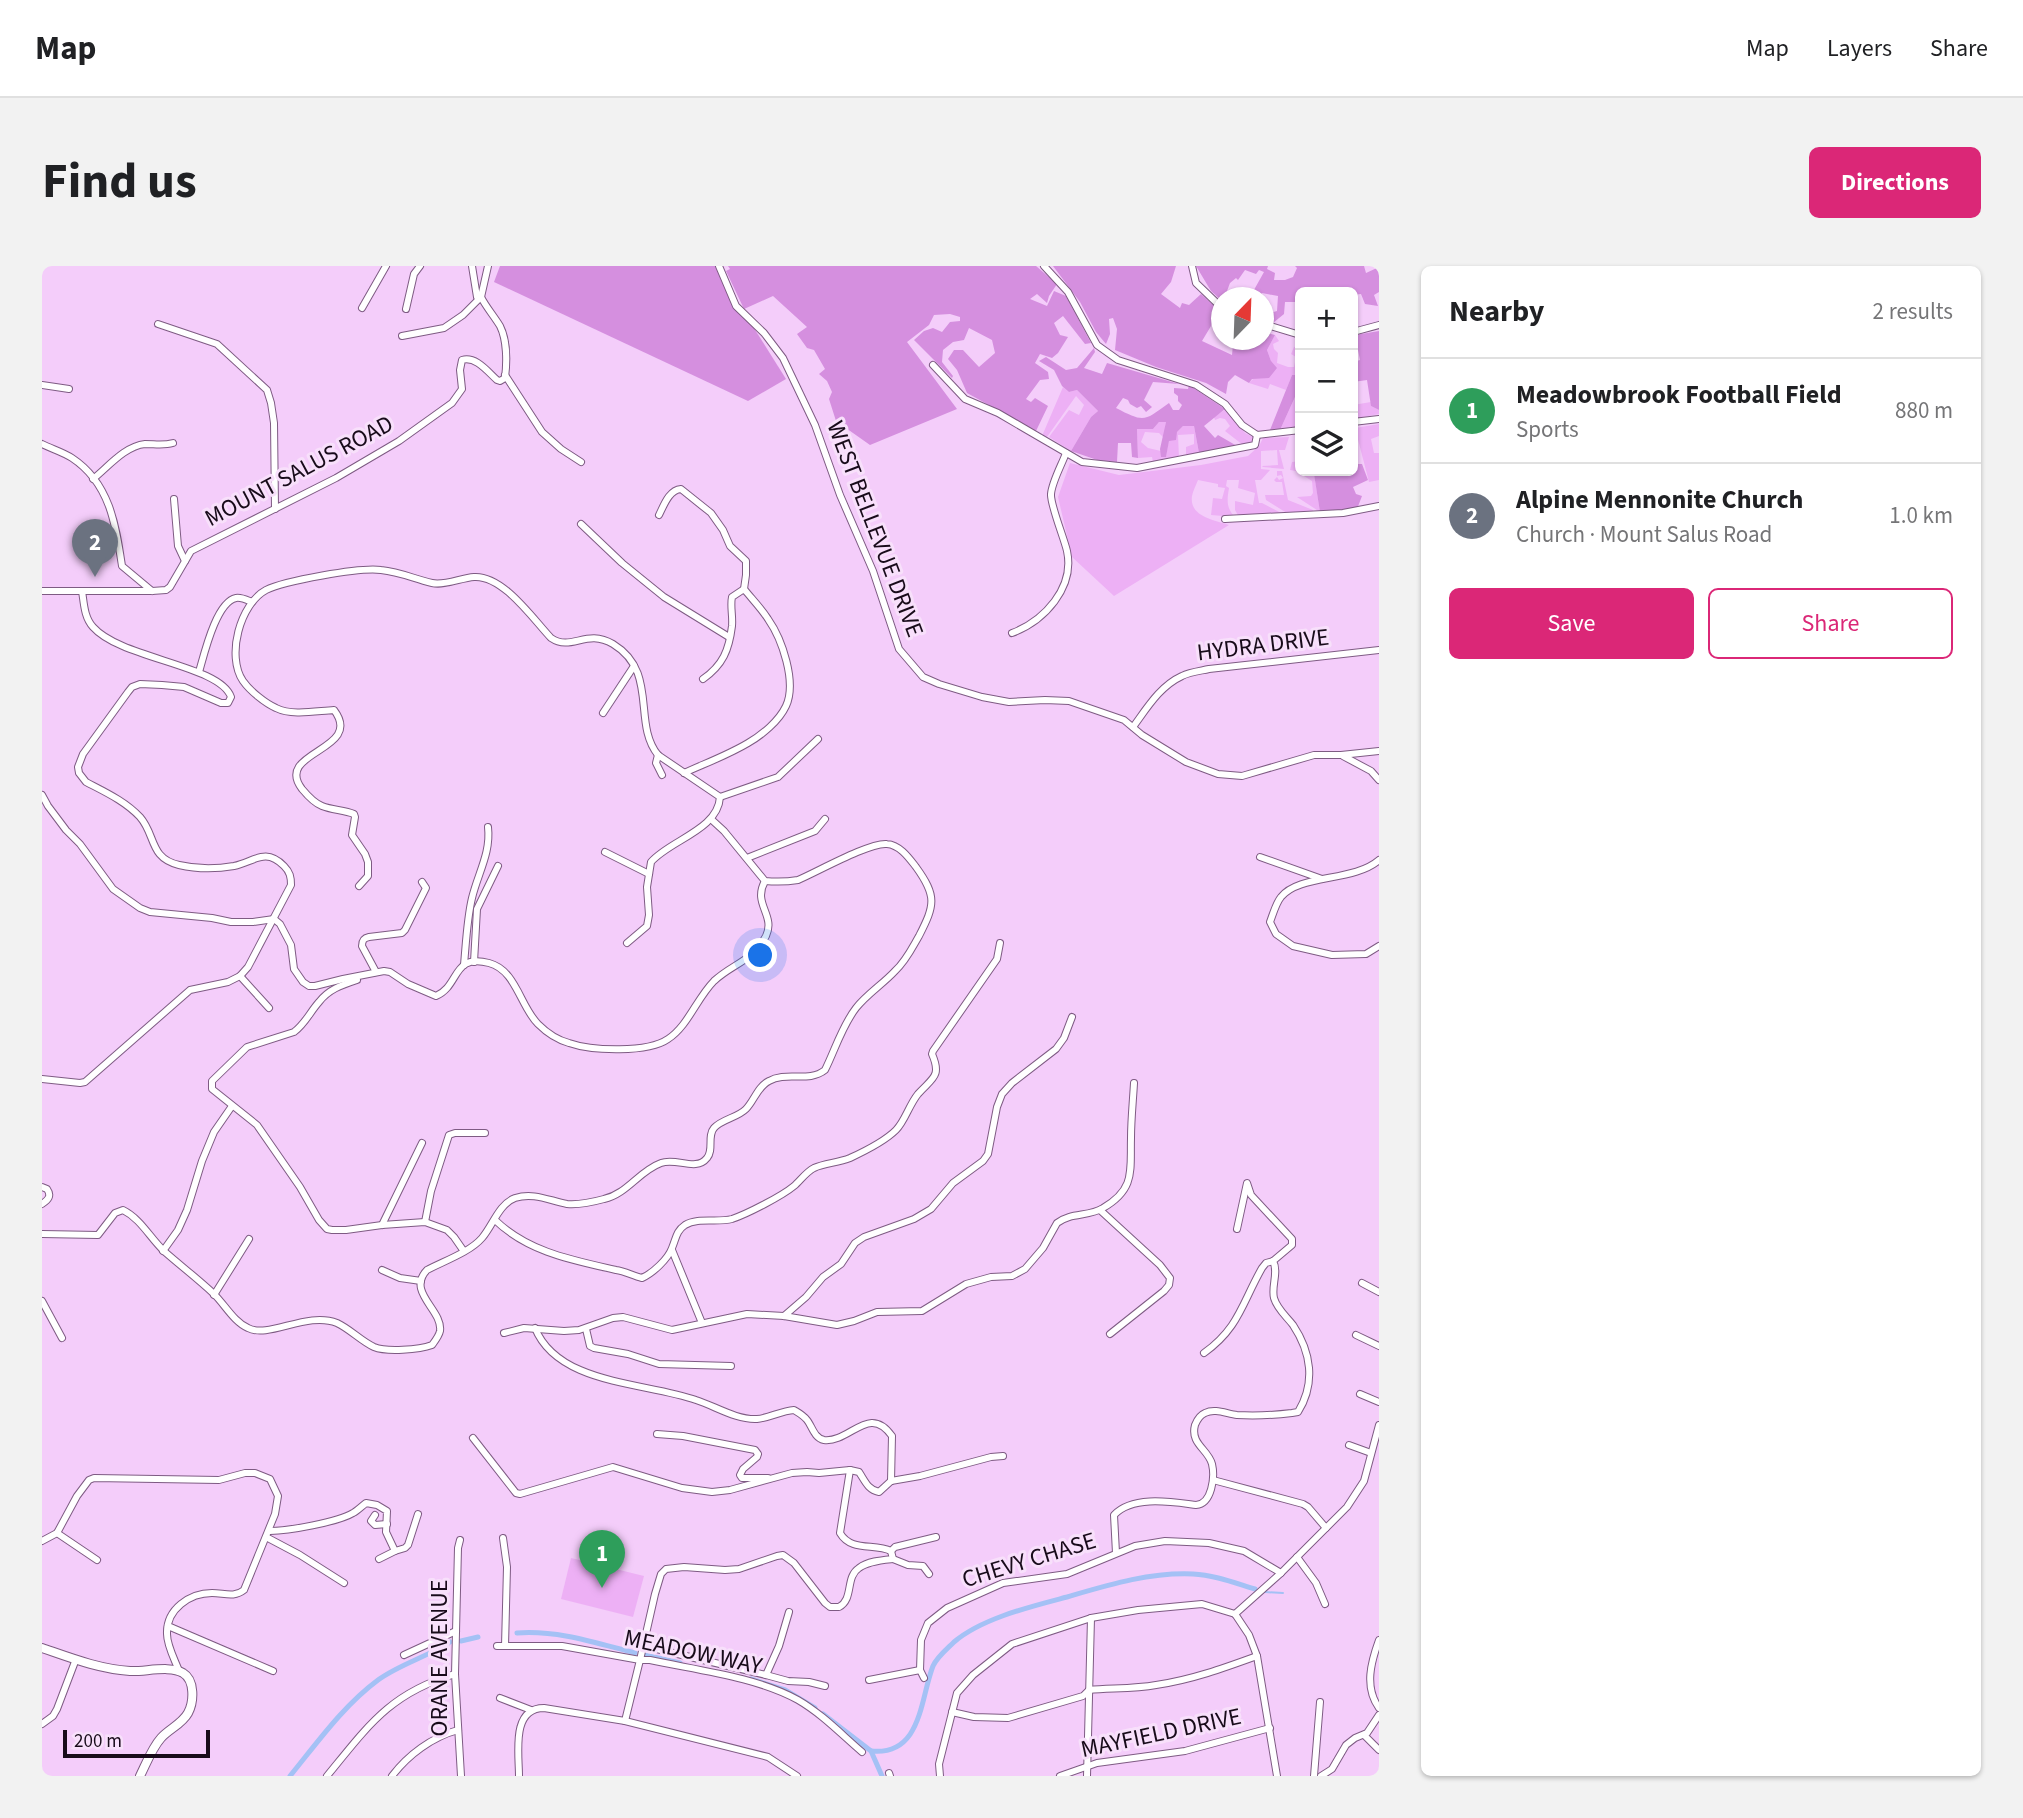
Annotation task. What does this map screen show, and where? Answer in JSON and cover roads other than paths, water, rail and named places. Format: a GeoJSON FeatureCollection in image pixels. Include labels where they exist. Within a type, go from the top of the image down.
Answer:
{"type":"FeatureCollection","features":[{"type":"Feature","properties":{"kind":"main road"},"geometry":{"type":"LineString","coordinates":[[42,1648],[118,1671],[168,1670],[184,1673],[191,1685],[189,1712],[160,1739],[141,1776]]}},
{"type":"Feature","properties":{"kind":"street"},"geometry":{"type":"LineString","coordinates":[[362,308],[386,266]]}},
{"type":"Feature","properties":{"kind":"street"},"geometry":{"type":"LineString","coordinates":[[406,309],[414,274],[420,266]]}},
{"type":"Feature","properties":{"kind":"street"},"geometry":{"type":"LineString","coordinates":[[472,266],[479,298],[499,325],[504,337],[505,375],[542,432],[581,462]]}},
{"type":"Feature","properties":{"kind":"street"},"geometry":{"type":"LineString","coordinates":[[402,336],[444,328],[463,315],[479,298],[488,266]]}},
{"type":"Feature","properties":{"kind":"street","name":"WEST BELLEVUE DRIVE"},"geometry":{"type":"LineString","coordinates":[[719,266],[736,306],[764,333],[783,358],[815,425],[840,495],[873,571],[899,649],[923,677],[982,697],[1009,702],[1069,701],[1124,720],[1186,762],[1217,774],[1242,776],[1314,755],[1379,751]]}},
{"type":"Feature","properties":{"kind":"street"},"geometry":{"type":"LineString","coordinates":[[1044,266],[1068,292],[1097,345],[1118,360],[1196,385],[1225,404],[1242,425],[1257,435],[1295,431]]}},
{"type":"Feature","properties":{"kind":"street"},"geometry":{"type":"LineString","coordinates":[[1192,266],[1196,283],[1211,297]]}},
{"type":"Feature","properties":{"kind":"street"},"geometry":{"type":"LineString","coordinates":[[158,324],[217,344],[267,390],[274,423],[275,509]]}},
{"type":"Feature","properties":{"kind":"street"},"geometry":{"type":"LineString","coordinates":[[1358,331],[1379,325]]}},
{"type":"Feature","properties":{"kind":"street"},"geometry":{"type":"LineString","coordinates":[[1274,327],[1295,333]]}},
{"type":"Feature","properties":{"kind":"street","name":"MOUNT SALUS ROAD"},"geometry":{"type":"LineString","coordinates":[[152,591],[170,587],[191,551],[347,472],[399,441],[452,403],[462,389],[462,360],[466,358],[478,362],[497,380],[503,380],[505,375]]}},
{"type":"Feature","properties":{"kind":"street"},"geometry":{"type":"LineString","coordinates":[[933,366],[965,399],[998,413],[1082,462],[1137,468],[1255,444],[1257,435]]}},
{"type":"Feature","properties":{"kind":"street"},"geometry":{"type":"LineString","coordinates":[[42,385],[69,389]]}},
{"type":"Feature","properties":{"kind":"street"},"geometry":{"type":"LineString","coordinates":[[1358,421],[1379,419]]}},
{"type":"Feature","properties":{"kind":"street"},"geometry":{"type":"LineString","coordinates":[[93,479],[122,454],[132,449],[144,444],[163,446],[173,443]]}},
{"type":"Feature","properties":{"kind":"street"},"geometry":{"type":"LineString","coordinates":[[42,444],[71,457],[93,479],[108,502],[115,521],[122,566],[152,591]]}},
{"type":"Feature","properties":{"kind":"street"},"geometry":{"type":"LineString","coordinates":[[1012,633],[1027,627],[1046,613],[1055,601],[1066,575],[1068,554],[1051,495],[1066,453]]}},
{"type":"Feature","properties":{"kind":"street"},"geometry":{"type":"LineString","coordinates":[[659,515],[677,489],[681,489],[711,513],[730,546],[746,561],[744,589],[769,620],[785,655],[790,689],[787,704],[771,726],[750,742],[684,773]]}},
{"type":"Feature","properties":{"kind":"street"},"geometry":{"type":"LineString","coordinates":[[174,499],[178,547],[185,561]]}},
{"type":"Feature","properties":{"kind":"street"},"geometry":{"type":"LineString","coordinates":[[1225,519],[1343,513],[1379,506]]}},
{"type":"Feature","properties":{"kind":"street"},"geometry":{"type":"LineString","coordinates":[[581,524],[622,563],[664,597],[729,637]]}},
{"type":"Feature","properties":{"kind":"street"},"geometry":{"type":"LineString","coordinates":[[359,886],[368,876],[368,862],[352,835],[354,814],[321,806],[298,782],[297,771],[303,760],[335,740],[341,730],[341,719],[334,710],[296,711],[276,708],[242,680],[237,661],[236,638],[243,615],[264,591],[285,583],[377,569],[405,574],[435,584],[476,577],[488,578],[505,589],[557,642],[563,644],[593,637],[603,639],[632,660],[640,679],[650,746],[658,755],[720,797]]}},
{"type":"Feature","properties":{"kind":"street"},"geometry":{"type":"LineString","coordinates":[[703,679],[717,670],[724,658],[732,625],[732,597],[744,589]]}},
{"type":"Feature","properties":{"kind":"street"},"geometry":{"type":"LineString","coordinates":[[42,591],[152,591]]}},
{"type":"Feature","properties":{"kind":"street"},"geometry":{"type":"LineString","coordinates":[[42,1079],[85,1082],[190,990],[228,982],[240,976],[248,967],[291,885],[289,871],[270,857],[262,856],[234,866],[207,868],[178,865],[162,857],[155,850],[149,830],[142,819],[129,807],[86,782],[79,773],[78,767],[83,754],[136,685],[184,687],[221,703],[228,703],[231,697],[229,692],[199,672],[137,653],[104,636],[93,627],[86,616],[82,591]]}},
{"type":"Feature","properties":{"kind":"street"},"geometry":{"type":"LineString","coordinates":[[199,672],[219,615],[228,603],[239,597],[252,602]]}},
{"type":"Feature","properties":{"kind":"street","name":"HYDRA DRIVE"},"geometry":{"type":"LineString","coordinates":[[1133,727],[1168,684],[1184,675],[1209,668],[1379,650]]}},
{"type":"Feature","properties":{"kind":"street"},"geometry":{"type":"LineString","coordinates":[[603,713],[634,666]]}},
{"type":"Feature","properties":{"kind":"street"},"geometry":{"type":"LineString","coordinates":[[720,797],[778,778],[818,739]]}},
{"type":"Feature","properties":{"kind":"street"},"geometry":{"type":"LineString","coordinates":[[658,755],[656,763],[662,775]]}},
{"type":"Feature","properties":{"kind":"street"},"geometry":{"type":"LineString","coordinates":[[1341,755],[1371,771],[1379,780]]}},
{"type":"Feature","properties":{"kind":"street"},"geometry":{"type":"LineString","coordinates":[[42,794],[48,806],[113,889],[140,908],[150,912],[231,922],[274,919],[280,924],[291,945],[293,969],[309,986],[376,972],[390,972],[408,984],[436,996],[449,987],[464,965],[487,962],[498,966],[512,980],[536,1022],[553,1036],[570,1044],[640,1049],[656,1046],[677,1031],[713,983],[721,975],[741,964],[764,939],[769,926],[760,888],[765,881]]}},
{"type":"Feature","properties":{"kind":"street"},"geometry":{"type":"LineString","coordinates":[[627,943],[647,926],[647,887],[651,862],[712,820],[720,797]]}},
{"type":"Feature","properties":{"kind":"street"},"geometry":{"type":"LineString","coordinates":[[747,858],[815,831],[825,819]]}},
{"type":"Feature","properties":{"kind":"street"},"geometry":{"type":"LineString","coordinates":[[42,1234],[98,1235],[115,1213],[123,1210],[140,1224],[163,1251],[214,1295],[242,1325],[251,1330],[260,1331],[319,1319],[339,1324],[381,1349],[414,1349],[432,1345],[440,1330],[439,1322],[422,1292],[421,1281],[427,1270],[475,1245],[504,1205],[513,1199],[542,1196],[569,1204],[598,1201],[619,1194],[658,1164],[673,1160],[695,1165],[706,1159],[710,1152],[711,1133],[714,1128],[745,1110],[766,1082],[780,1077],[819,1075],[825,1070],[849,1017],[906,960],[932,909],[926,881],[904,853],[890,844],[872,846],[798,880],[765,881],[712,820]]}},
{"type":"Feature","properties":{"kind":"street"},"geometry":{"type":"LineString","coordinates":[[464,965],[472,899],[484,863],[489,840],[488,827]]}},
{"type":"Feature","properties":{"kind":"street"},"geometry":{"type":"LineString","coordinates":[[605,852],[649,874]]}},
{"type":"Feature","properties":{"kind":"street"},"geometry":{"type":"LineString","coordinates":[[1260,857],[1324,879]]}},
{"type":"Feature","properties":{"kind":"street"},"geometry":{"type":"LineString","coordinates":[[1379,860],[1374,865],[1352,873],[1297,886],[1287,891],[1279,898],[1270,922],[1276,934],[1293,946],[1332,955],[1366,954],[1379,946]]}},
{"type":"Feature","properties":{"kind":"street"},"geometry":{"type":"LineString","coordinates":[[474,962],[477,909],[498,866]]}},
{"type":"Feature","properties":{"kind":"street"},"geometry":{"type":"LineString","coordinates":[[376,972],[362,942],[365,938],[401,933],[405,930],[426,888],[422,881]]}},
{"type":"Feature","properties":{"kind":"street"},"geometry":{"type":"LineString","coordinates":[[495,1220],[507,1231],[557,1256],[642,1278],[665,1259],[672,1250],[678,1231],[686,1225],[734,1218],[792,1188],[812,1169],[849,1158],[897,1130],[916,1096],[934,1079],[937,1066],[933,1051],[998,959],[1000,943]]}},
{"type":"Feature","properties":{"kind":"street"},"geometry":{"type":"LineString","coordinates":[[366,975],[328,992],[294,1032],[247,1047],[212,1081],[212,1089],[257,1125],[327,1229],[346,1230],[425,1222],[447,1230],[463,1250]]}},
{"type":"Feature","properties":{"kind":"street"},"geometry":{"type":"LineString","coordinates":[[240,976],[268,1007]]}},
{"type":"Feature","properties":{"kind":"street"},"geometry":{"type":"LineString","coordinates":[[784,1316],[806,1297],[823,1277],[841,1264],[855,1243],[864,1237],[914,1219],[931,1209],[953,1183],[983,1161],[988,1154],[1002,1094],[1056,1049],[1064,1038],[1072,1017]]}},
{"type":"Feature","properties":{"kind":"street"},"geometry":{"type":"LineString","coordinates":[[504,1333],[524,1328],[564,1331],[586,1329],[622,1317],[672,1330],[747,1314],[784,1316],[837,1325],[877,1312],[922,1311],[965,1284],[991,1277],[1012,1276],[1026,1269],[1034,1261],[1062,1219],[1100,1210],[1122,1192],[1132,1169],[1134,1083]]}},
{"type":"Feature","properties":{"kind":"street"},"geometry":{"type":"LineString","coordinates":[[163,1251],[178,1230],[187,1210],[214,1132],[232,1106]]}},
{"type":"Feature","properties":{"kind":"street"},"geometry":{"type":"LineString","coordinates":[[425,1222],[431,1191],[449,1135],[485,1133]]}},
{"type":"Feature","properties":{"kind":"street"},"geometry":{"type":"LineString","coordinates":[[382,1225],[422,1143]]}},
{"type":"Feature","properties":{"kind":"street"},"geometry":{"type":"LineString","coordinates":[[1204,1353],[1229,1331],[1266,1263],[1273,1261],[1292,1245],[1292,1239],[1251,1195],[1247,1184],[1237,1228]]}},
{"type":"Feature","properties":{"kind":"street"},"geometry":{"type":"LineString","coordinates":[[42,1187],[47,1189],[50,1196],[42,1204]]}},
{"type":"Feature","properties":{"kind":"street"},"geometry":{"type":"LineString","coordinates":[[1100,1210],[1160,1265],[1170,1278],[1164,1291],[1110,1334]]}},
{"type":"Feature","properties":{"kind":"street"},"geometry":{"type":"LineString","coordinates":[[214,1295],[249,1239]]}},
{"type":"Feature","properties":{"kind":"street"},"geometry":{"type":"LineString","coordinates":[[672,1250],[702,1323]]}},
{"type":"Feature","properties":{"kind":"street"},"geometry":{"type":"LineString","coordinates":[[1116,1553],[1113,1523],[1116,1512],[1153,1501],[1202,1504],[1206,1501],[1213,1480],[1212,1463],[1195,1441],[1199,1417],[1214,1411],[1237,1415],[1298,1412],[1309,1380],[1310,1365],[1301,1337],[1274,1298],[1276,1267],[1273,1261]]}},
{"type":"Feature","properties":{"kind":"street"},"geometry":{"type":"LineString","coordinates":[[382,1270],[400,1278],[421,1281]]}},
{"type":"Feature","properties":{"kind":"street"},"geometry":{"type":"LineString","coordinates":[[1362,1283],[1379,1292]]}},
{"type":"Feature","properties":{"kind":"street"},"geometry":{"type":"LineString","coordinates":[[42,1301],[62,1338]]}},
{"type":"Feature","properties":{"kind":"street"},"geometry":{"type":"LineString","coordinates":[[535,1328],[552,1354],[598,1377],[695,1399],[722,1411],[748,1418],[758,1419],[794,1410],[807,1420],[819,1438],[825,1440],[841,1437],[871,1422],[883,1425],[892,1436],[891,1481]]}},
{"type":"Feature","properties":{"kind":"street"},"geometry":{"type":"LineString","coordinates":[[586,1329],[590,1346],[594,1349],[628,1354],[659,1364],[731,1366]]}},
{"type":"Feature","properties":{"kind":"street"},"geometry":{"type":"LineString","coordinates":[[1356,1335],[1379,1346]]}},
{"type":"Feature","properties":{"kind":"street"},"geometry":{"type":"LineString","coordinates":[[1360,1394],[1379,1402]]}},
{"type":"Feature","properties":{"kind":"street"},"geometry":{"type":"LineString","coordinates":[[1235,1614],[1347,1507],[1364,1481],[1379,1425]]}},
{"type":"Feature","properties":{"kind":"street"},"geometry":{"type":"LineString","coordinates":[[657,1434],[683,1436],[754,1450],[758,1454],[757,1457],[743,1469],[740,1475],[742,1478],[774,1478]]}},
{"type":"Feature","properties":{"kind":"street"},"geometry":{"type":"LineString","coordinates":[[473,1438],[516,1493],[520,1494],[613,1467],[699,1491],[730,1490],[792,1473],[819,1474],[850,1470],[859,1472],[869,1489],[879,1492],[891,1481],[1003,1456]]}},
{"type":"Feature","properties":{"kind":"street"},"geometry":{"type":"LineString","coordinates":[[1349,1445],[1371,1453]]}},
{"type":"Feature","properties":{"kind":"street"},"geometry":{"type":"LineString","coordinates":[[850,1470],[840,1528],[842,1538],[864,1547],[891,1551]]}},
{"type":"Feature","properties":{"kind":"street"},"geometry":{"type":"LineString","coordinates":[[42,1541],[57,1533],[77,1496],[89,1480],[94,1478],[219,1480],[245,1473],[266,1476],[274,1484],[278,1496],[275,1514],[244,1590],[234,1595],[198,1595],[177,1607],[171,1617],[167,1635],[179,1671]]}},
{"type":"Feature","properties":{"kind":"street"},"geometry":{"type":"LineString","coordinates":[[1213,1480],[1303,1504],[1326,1528]]}},
{"type":"Feature","properties":{"kind":"street"},"geometry":{"type":"LineString","coordinates":[[268,1534],[352,1514],[366,1503],[387,1511],[386,1532],[395,1551]]}},
{"type":"Feature","properties":{"kind":"street"},"geometry":{"type":"LineString","coordinates":[[379,1559],[408,1545],[418,1514]]}},
{"type":"Feature","properties":{"kind":"street"},"geometry":{"type":"LineString","coordinates":[[374,1515],[371,1521],[375,1525],[387,1524]]}},
{"type":"Feature","properties":{"kind":"street"},"geometry":{"type":"LineString","coordinates":[[57,1533],[97,1560]]}},
{"type":"Feature","properties":{"kind":"street"},"geometry":{"type":"LineString","coordinates":[[268,1534],[344,1583]]}},
{"type":"Feature","properties":{"kind":"street"},"geometry":{"type":"LineString","coordinates":[[891,1551],[895,1547],[936,1537]]}},
{"type":"Feature","properties":{"kind":"street"},"geometry":{"type":"LineString","coordinates":[[503,1538],[507,1567],[505,1646]]}},
{"type":"Feature","properties":{"kind":"street","name":"ORANE AVENUE"},"geometry":{"type":"LineString","coordinates":[[460,1540],[455,1674],[461,1776]]}},
{"type":"Feature","properties":{"kind":"street","name":"CHEVY CHASE"},"geometry":{"type":"LineString","coordinates":[[924,1678],[920,1670],[921,1640],[923,1631],[936,1615],[1003,1583],[1067,1574],[1136,1546],[1165,1541],[1209,1543],[1244,1550],[1280,1573]]}},
{"type":"Feature","properties":{"kind":"street"},"geometry":{"type":"LineString","coordinates":[[891,1551],[893,1559]]}},
{"type":"Feature","properties":{"kind":"street"},"geometry":{"type":"LineString","coordinates":[[625,1721],[654,1594],[661,1574],[666,1569],[684,1567],[732,1570],[783,1555],[794,1563],[825,1603],[833,1607],[844,1605],[854,1573],[859,1567],[893,1559],[908,1565],[923,1566],[929,1574]]}},
{"type":"Feature","properties":{"kind":"street"},"geometry":{"type":"LineString","coordinates":[[1297,1557],[1317,1583],[1325,1604]]}},
{"type":"Feature","properties":{"kind":"street"},"geometry":{"type":"LineString","coordinates":[[940,1776],[939,1764],[957,1693],[1008,1646],[1091,1618],[1202,1604],[1235,1614],[1249,1635],[1257,1656],[1277,1776]]}},
{"type":"Feature","properties":{"kind":"street"},"geometry":{"type":"LineString","coordinates":[[766,1675],[779,1646],[789,1612]]}},
{"type":"Feature","properties":{"kind":"street"},"geometry":{"type":"LineString","coordinates":[[1087,1776],[1091,1618]]}},
{"type":"Feature","properties":{"kind":"street"},"geometry":{"type":"LineString","coordinates":[[168,1626],[273,1671]]}},
{"type":"Feature","properties":{"kind":"street"},"geometry":{"type":"LineString","coordinates":[[404,1655],[456,1631]]}},
{"type":"Feature","properties":{"kind":"street"},"geometry":{"type":"LineString","coordinates":[[1379,1640],[1370,1677],[1373,1697],[1379,1708]]}},
{"type":"Feature","properties":{"kind":"street","name":"MEADOW WAY"},"geometry":{"type":"LineString","coordinates":[[497,1646],[562,1646],[650,1660],[750,1682],[778,1691],[809,1707],[862,1752]]}},
{"type":"Feature","properties":{"kind":"street"},"geometry":{"type":"LineString","coordinates":[[644,1646],[788,1681],[825,1686]]}},
{"type":"Feature","properties":{"kind":"street"},"geometry":{"type":"LineString","coordinates":[[952,1712],[974,1717],[1008,1718],[1083,1696],[1089,1690],[1174,1682],[1257,1656]]}},
{"type":"Feature","properties":{"kind":"street"},"geometry":{"type":"LineString","coordinates":[[42,1724],[53,1716],[57,1709],[76,1659]]}},
{"type":"Feature","properties":{"kind":"street"},"geometry":{"type":"LineString","coordinates":[[869,1680],[920,1670]]}},
{"type":"Feature","properties":{"kind":"street"},"geometry":{"type":"LineString","coordinates":[[327,1776],[384,1710],[405,1695],[455,1674]]}},
{"type":"Feature","properties":{"kind":"street"},"geometry":{"type":"LineString","coordinates":[[499,1698],[531,1710],[544,1708],[625,1721],[768,1758],[797,1776]]}},
{"type":"Feature","properties":{"kind":"street"},"geometry":{"type":"LineString","coordinates":[[1314,1776],[1320,1702]]}},
{"type":"Feature","properties":{"kind":"street"},"geometry":{"type":"LineString","coordinates":[[519,1776],[520,1723],[531,1710]]}},
{"type":"Feature","properties":{"kind":"street"},"geometry":{"type":"LineString","coordinates":[[1321,1776],[1332,1769],[1346,1745],[1367,1733],[1379,1715]]}},
{"type":"Feature","properties":{"kind":"street","name":"MAYFIELD DRIVE"},"geometry":{"type":"LineString","coordinates":[[1060,1776],[1097,1763],[1185,1751],[1270,1728]]}},
{"type":"Feature","properties":{"kind":"street"},"geometry":{"type":"LineString","coordinates":[[392,1776],[402,1763],[434,1740],[458,1730]]}},
{"type":"Feature","properties":{"kind":"street"},"geometry":{"type":"LineString","coordinates":[[1363,1735],[1379,1750]]}},
{"type":"Feature","properties":{"kind":"waterway"},"geometry":{"type":"LineString","coordinates":[[871,1751],[888,1750],[910,1735],[937,1659],[965,1634],[993,1620],[1098,1588],[1161,1575],[1201,1575],[1255,1589]]}},
{"type":"Feature","properties":{"kind":"waterway"},"geometry":{"type":"LineString","coordinates":[[1265,1592],[1283,1593]]}},
{"type":"Feature","properties":{"kind":"waterway"},"geometry":{"type":"LineString","coordinates":[[517,1633],[562,1635],[635,1653]]}},
{"type":"Feature","properties":{"kind":"waterway"},"geometry":{"type":"LineString","coordinates":[[461,1641],[478,1637]]}},
{"type":"Feature","properties":{"kind":"waterway"},"geometry":{"type":"LineString","coordinates":[[290,1776],[331,1725],[365,1690],[386,1674],[450,1642]]}},
{"type":"Feature","properties":{"kind":"waterway"},"geometry":{"type":"LineString","coordinates":[[645,1655],[680,1663]]}},
{"type":"Feature","properties":{"kind":"waterway"},"geometry":{"type":"LineString","coordinates":[[751,1679],[785,1690],[815,1708]]}},
{"type":"Feature","properties":{"kind":"waterway"},"geometry":{"type":"LineString","coordinates":[[823,1714],[871,1751],[882,1776]]}},
{"type":"Feature","properties":{"kind":"place","name":"Alpine Mennonite Church"},"geometry":{"type":"Point","coordinates":[95,577]}},
{"type":"Feature","properties":{"kind":"place","name":"Meadowbrook Football Field"},"geometry":{"type":"Point","coordinates":[602,1588]}}]}
